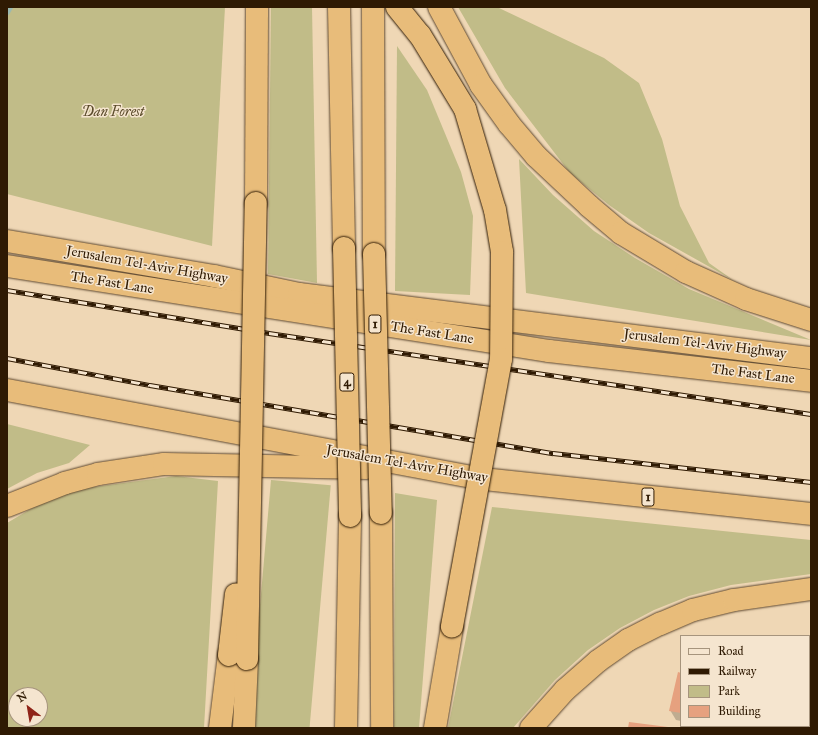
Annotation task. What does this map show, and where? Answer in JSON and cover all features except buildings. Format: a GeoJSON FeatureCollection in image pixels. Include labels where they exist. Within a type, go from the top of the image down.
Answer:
{"type":"FeatureCollection","features":[{"type":"Feature","properties":{"kind":"highway"},"geometry":{"type":"LineString","coordinates":[[244,728],[238,657],[251,464],[256,203],[256,7]]}},
{"type":"Feature","properties":{"kind":"highway","name":"4"},"geometry":{"type":"LineString","coordinates":[[339,7],[350,516],[346,728]]}},
{"type":"Feature","properties":{"kind":"highway"},"geometry":{"type":"LineString","coordinates":[[373,7],[374,254],[381,512],[382,728]]}},
{"type":"Feature","properties":{"kind":"highway"},"geometry":{"type":"LineString","coordinates":[[397,7],[420,35],[465,109],[495,210],[502,252],[501,359],[435,728]]}},
{"type":"Feature","properties":{"kind":"highway"},"geometry":{"type":"LineString","coordinates":[[439,7],[474,73],[509,124],[536,156],[588,206],[621,233],[686,272],[746,299],[811,320]]}},
{"type":"Feature","properties":{"kind":"highway","name":"Jerusalem Tel-Aviv Highway"},"geometry":{"type":"LineString","coordinates":[[13,240],[214,276],[307,295],[811,358]]}},
{"type":"Feature","properties":{"kind":"highway","name":"The Fast Lane"},"geometry":{"type":"LineString","coordinates":[[7,266],[549,351],[811,381]]}},
{"type":"Feature","properties":{"kind":"highway","name":"Jerusalem Tel-Aviv Highway"},"geometry":{"type":"LineString","coordinates":[[7,390],[484,479],[811,514]]}},
{"type":"Feature","properties":{"kind":"highway"},"geometry":{"type":"LineString","coordinates":[[7,506],[65,483],[98,474],[164,464],[439,470]]}},
{"type":"Feature","properties":{"kind":"highway"},"geometry":{"type":"LineString","coordinates":[[531,728],[565,690],[598,661],[628,640],[660,624],[693,610],[734,600],[811,589]]}},
{"type":"Feature","properties":{"kind":"highway"},"geometry":{"type":"LineString","coordinates":[[220,728],[238,657]]}},
{"type":"Feature","properties":{"kind":"green space","name":"Dan Forest"},"geometry":{"type":"Polygon","coordinates":[[[7,7],[225,7],[212,246],[7,194],[7,7]]]}},
{"type":"Feature","properties":{"kind":"green space"},"geometry":{"type":"Polygon","coordinates":[[[271,7],[312,7],[317,283],[268,274],[271,7]]]}},
{"type":"Feature","properties":{"kind":"green space"},"geometry":{"type":"Polygon","coordinates":[[[458,7],[497,7],[604,58],[639,83],[662,139],[680,206],[709,263],[733,280],[649,233],[609,205],[570,173],[505,88],[458,7]]]}},
{"type":"Feature","properties":{"kind":"green space"},"geometry":{"type":"Polygon","coordinates":[[[397,46],[427,90],[461,172],[473,216],[470,295],[395,291],[397,46]]]}},
{"type":"Feature","properties":{"kind":"green space"},"geometry":{"type":"Polygon","coordinates":[[[519,159],[553,195],[594,231],[635,258],[689,289],[811,340],[526,293],[519,159]]]}},
{"type":"Feature","properties":{"kind":"green space"},"geometry":{"type":"Polygon","coordinates":[[[7,424],[90,445],[69,463],[37,473],[7,489],[7,424]]]}},
{"type":"Feature","properties":{"kind":"green space"},"geometry":{"type":"Polygon","coordinates":[[[176,476],[218,481],[204,728],[7,728],[7,523],[34,507],[78,489],[176,476]]]}},
{"type":"Feature","properties":{"kind":"green space"},"geometry":{"type":"Polygon","coordinates":[[[271,480],[331,485],[310,728],[249,727],[271,480]]]}},
{"type":"Feature","properties":{"kind":"green space"},"geometry":{"type":"Polygon","coordinates":[[[395,493],[437,500],[419,728],[394,728],[395,493]]]}},
{"type":"Feature","properties":{"kind":"green space"},"geometry":{"type":"Polygon","coordinates":[[[492,507],[811,540],[811,574],[731,585],[689,596],[654,610],[620,628],[588,650],[555,680],[513,728],[448,728],[492,507]]]}},
{"type":"Feature","properties":{"kind":"waterway"},"geometry":{"type":"LineString","coordinates":[[7,12],[10,7]]}},
{"type":"Feature","properties":{"kind":"railway"},"geometry":{"type":"LineString","coordinates":[[7,290],[269,333],[811,414]]}},
{"type":"Feature","properties":{"kind":"railway"},"geometry":{"type":"LineString","coordinates":[[7,358],[150,385],[553,453],[811,482]]}}]}
